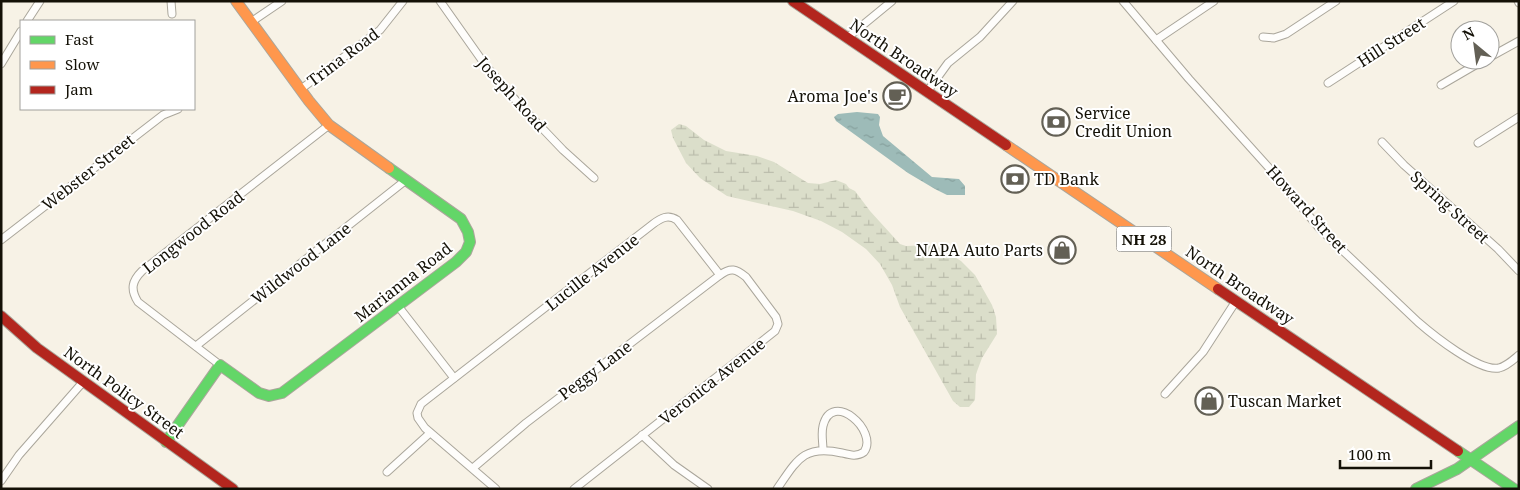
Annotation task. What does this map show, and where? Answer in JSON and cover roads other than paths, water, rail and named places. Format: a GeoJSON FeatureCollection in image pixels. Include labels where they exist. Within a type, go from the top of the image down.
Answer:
{"type":"FeatureCollection","features":[{"type":"Feature","properties":{"kind":"street"},"geometry":{"type":"LineString","coordinates":[[28,20],[40,1]]}},
{"type":"Feature","properties":{"kind":"street"},"geometry":{"type":"LineString","coordinates":[[171,1],[172,14]]}},
{"type":"Feature","properties":{"kind":"street","name":"Marianna Road"},"geometry":{"type":"LineString","coordinates":[[220,365],[266,396],[273,397],[286,392],[461,257],[469,245],[470,238],[469,231],[461,219],[329,125],[236,1]]}},
{"type":"Feature","properties":{"kind":"street"},"geometry":{"type":"LineString","coordinates":[[251,22],[282,1]]}},
{"type":"Feature","properties":{"kind":"street","name":"Trina Road"},"geometry":{"type":"LineString","coordinates":[[301,90],[380,30],[403,1]]}},
{"type":"Feature","properties":{"kind":"street","name":"Joseph Road"},"geometry":{"type":"LineString","coordinates":[[440,1],[486,66],[519,104],[594,178]]}},
{"type":"Feature","properties":{"kind":"street","name":"North Broadway"},"geometry":{"type":"LineString","coordinates":[[793,1],[1470,460]]}},
{"type":"Feature","properties":{"kind":"street"},"geometry":{"type":"LineString","coordinates":[[847,38],[892,1]]}},
{"type":"Feature","properties":{"kind":"street"},"geometry":{"type":"LineString","coordinates":[[927,92],[948,63],[980,37],[1013,1]]}},
{"type":"Feature","properties":{"kind":"street","name":"Howard Street"},"geometry":{"type":"LineString","coordinates":[[1123,1],[1320,229],[1424,327],[1454,349],[1487,367],[1497,368],[1507,365],[1519,355]]}},
{"type":"Feature","properties":{"kind":"street"},"geometry":{"type":"LineString","coordinates":[[1156,40],[1214,1]]}},
{"type":"Feature","properties":{"kind":"street"},"geometry":{"type":"LineString","coordinates":[[1263,36],[1274,38],[1286,34],[1336,1]]}},
{"type":"Feature","properties":{"kind":"street","name":"Hill Street"},"geometry":{"type":"LineString","coordinates":[[1328,84],[1454,1]]}},
{"type":"Feature","properties":{"kind":"street"},"geometry":{"type":"LineString","coordinates":[[1,64],[20,33]]}},
{"type":"Feature","properties":{"kind":"street"},"geometry":{"type":"LineString","coordinates":[[1500,51],[1519,40]]}},
{"type":"Feature","properties":{"kind":"street"},"geometry":{"type":"LineString","coordinates":[[1441,85],[1467,70]]}},
{"type":"Feature","properties":{"kind":"street","name":"Webster Street"},"geometry":{"type":"LineString","coordinates":[[1,240],[155,120],[176,110]]}},
{"type":"Feature","properties":{"kind":"street"},"geometry":{"type":"LineString","coordinates":[[1478,142],[1519,117]]}},
{"type":"Feature","properties":{"kind":"street","name":"Longwood Road"},"geometry":{"type":"LineString","coordinates":[[220,365],[138,302],[132,289],[133,282],[142,271],[329,125]]}},
{"type":"Feature","properties":{"kind":"street","name":"Spring Street"},"geometry":{"type":"LineString","coordinates":[[1382,142],[1404,165],[1498,249],[1519,271]]}},
{"type":"Feature","properties":{"kind":"street","name":"Wildwood Lane"},"geometry":{"type":"LineString","coordinates":[[196,346],[406,180]]}},
{"type":"Feature","properties":{"kind":"street","name":"Lucille Avenue"},"geometry":{"type":"LineString","coordinates":[[496,489],[424,428],[418,418],[418,408],[426,400],[664,217],[673,217],[678,220],[720,275]]}},
{"type":"Feature","properties":{"kind":"street","name":"Veronica Avenue"},"geometry":{"type":"LineString","coordinates":[[574,489],[775,332],[778,324],[776,317],[746,278],[734,270],[726,270],[720,275]]}},
{"type":"Feature","properties":{"kind":"street","name":"Peggy Lane"},"geometry":{"type":"LineString","coordinates":[[473,468],[526,423],[720,275]]}},
{"type":"Feature","properties":{"kind":"street"},"geometry":{"type":"LineString","coordinates":[[1166,394],[1203,352],[1236,301]]}},
{"type":"Feature","properties":{"kind":"street"},"geometry":{"type":"LineString","coordinates":[[398,306],[454,378]]}},
{"type":"Feature","properties":{"kind":"street","name":"North Policy Street"},"geometry":{"type":"LineString","coordinates":[[1,316],[37,348],[233,489]]}},
{"type":"Feature","properties":{"kind":"street"},"geometry":{"type":"LineString","coordinates":[[166,442],[220,365]]}},
{"type":"Feature","properties":{"kind":"street"},"geometry":{"type":"LineString","coordinates":[[1,480],[19,454],[83,382]]}},
{"type":"Feature","properties":{"kind":"street"},"geometry":{"type":"LineString","coordinates":[[777,489],[800,458],[808,453],[823,450],[858,455],[864,452],[867,440],[858,422],[844,412],[838,411],[830,415],[824,422],[822,429],[823,450]]}},
{"type":"Feature","properties":{"kind":"street"},"geometry":{"type":"LineString","coordinates":[[1416,489],[1445,477],[1519,426]]}},
{"type":"Feature","properties":{"kind":"street"},"geometry":{"type":"LineString","coordinates":[[387,472],[430,433]]}},
{"type":"Feature","properties":{"kind":"street"},"geometry":{"type":"LineString","coordinates":[[642,435],[674,465],[708,489]]}},
{"type":"Feature","properties":{"kind":"street","name":"NH 28"},"geometry":{"type":"LineString","coordinates":[[1470,460],[1514,489]]}},
{"type":"Feature","properties":{"kind":"water"},"geometry":{"type":"Polygon","coordinates":[[[857,112],[878,114],[883,136],[932,177],[959,179],[965,186],[965,195],[947,195],[908,173],[836,121],[834,117],[838,114],[857,112]]]}},
{"type":"Feature","properties":{"kind":"place","name":"Aroma Joe's"},"geometry":{"type":"Point","coordinates":[897,96]}},
{"type":"Feature","properties":{"kind":"place","name":"Service Credit Union"},"geometry":{"type":"Point","coordinates":[1056,122]}},
{"type":"Feature","properties":{"kind":"place","name":"TD Bank"},"geometry":{"type":"Point","coordinates":[1015,179]}},
{"type":"Feature","properties":{"kind":"place","name":"NAPA Auto Parts"},"geometry":{"type":"Point","coordinates":[1062,250]}},
{"type":"Feature","properties":{"kind":"place","name":"Tuscan Market"},"geometry":{"type":"Point","coordinates":[1209,401]}}]}
